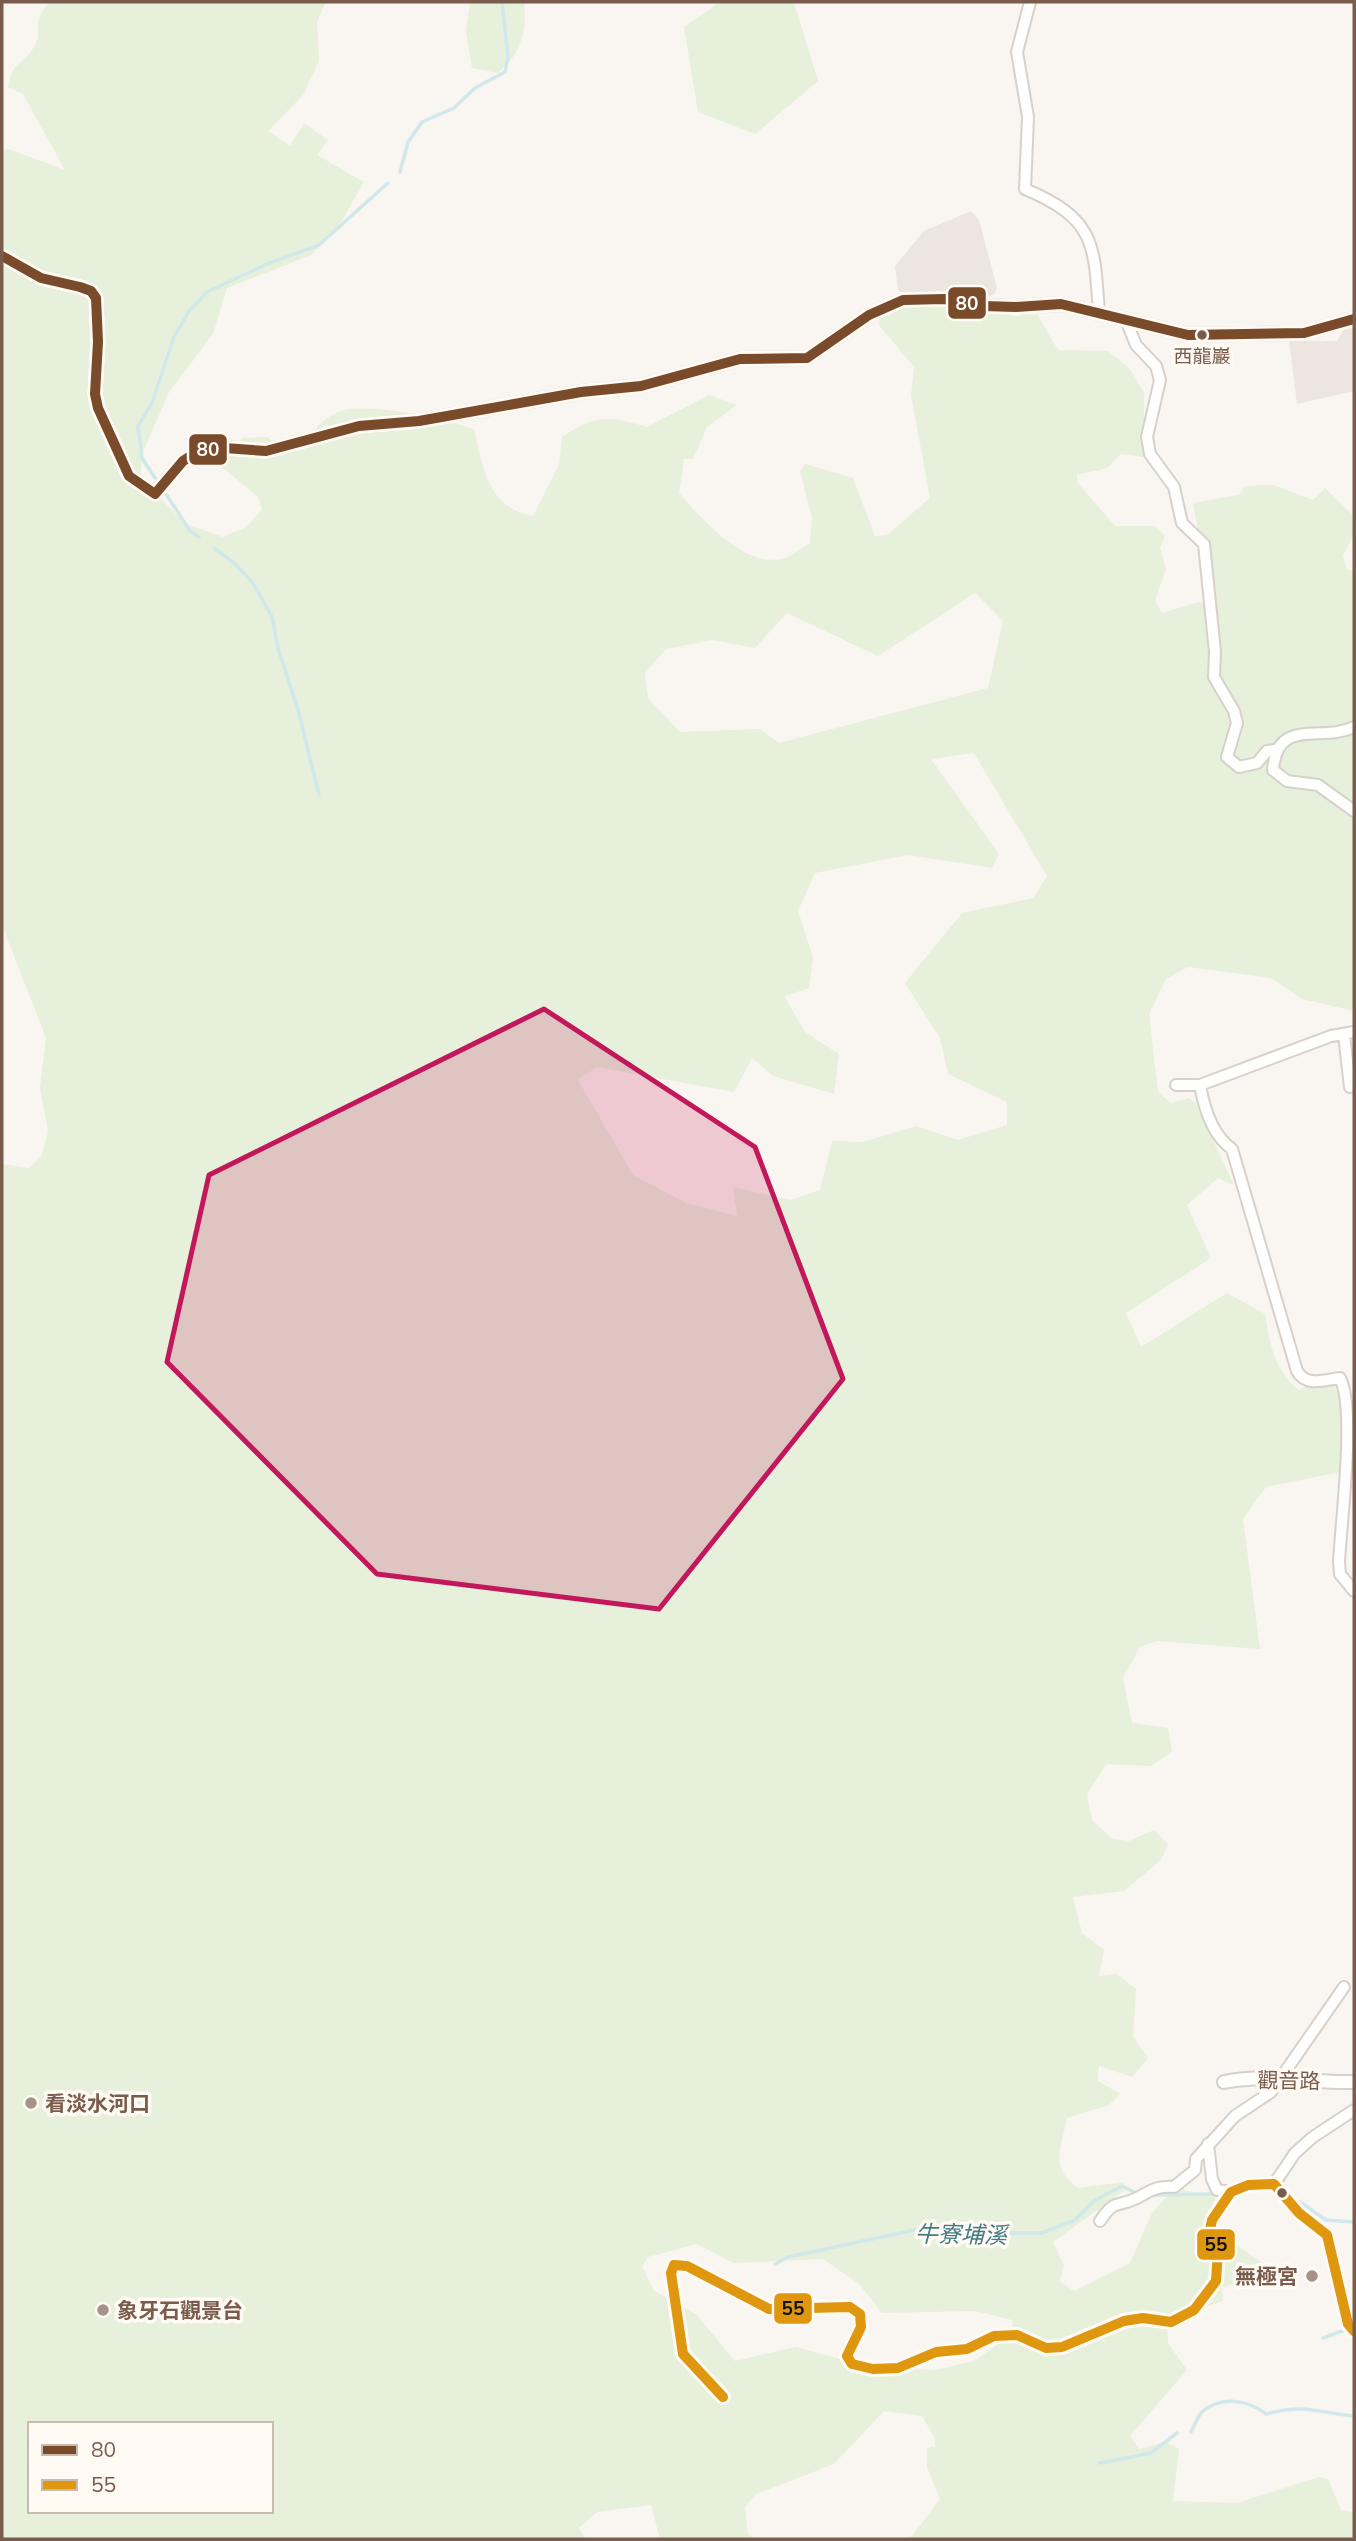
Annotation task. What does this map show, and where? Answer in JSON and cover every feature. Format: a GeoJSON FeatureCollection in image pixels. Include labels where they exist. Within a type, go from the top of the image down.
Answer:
{"type":"FeatureCollection","features":[{"type":"Feature","properties":{"kind":"street"},"geometry":{"type":"LineString","coordinates":[[1030,2],[1017,52],[1028,117],[1025,189],[1077,221],[1090,236],[1096,264],[1099,313]]}},
{"type":"Feature","properties":{"kind":"street"},"geometry":{"type":"LineString","coordinates":[[2,256],[41,278],[91,291],[96,298],[99,328],[95,394],[98,408],[128,476],[155,494],[183,461],[200,450],[224,448],[266,452],[359,426],[419,421],[581,392],[641,386],[740,359],[807,358],[869,315],[903,300],[944,299],[1016,307],[1061,304],[1188,335],[1304,333],[1354,319]]}},
{"type":"Feature","properties":{"kind":"street"},"geometry":{"type":"LineString","coordinates":[[1126,320],[1136,345],[1156,366],[1160,380],[1147,438],[1150,454],[1174,487],[1182,523],[1204,544],[1215,652],[1214,677],[1234,711],[1237,723],[1227,757],[1239,766],[1257,763],[1267,751],[1275,750]]}},
{"type":"Feature","properties":{"kind":"street"},"geometry":{"type":"LineString","coordinates":[[1354,727],[1341,733],[1304,733],[1279,744],[1275,750],[1273,770],[1287,781],[1318,785],[1354,811]]}},
{"type":"Feature","properties":{"kind":"street"},"geometry":{"type":"LineString","coordinates":[[1175,1085],[1200,1085],[1331,1036],[1349,1033],[1350,1087],[1354,1085]]}},
{"type":"Feature","properties":{"kind":"street"},"geometry":{"type":"LineString","coordinates":[[1200,1085],[1203,1102],[1220,1141],[1231,1149],[1297,1371],[1302,1379],[1309,1382],[1340,1378],[1348,1391],[1350,1481],[1339,1562],[1340,1574],[1354,1591]]}},
{"type":"Feature","properties":{"kind":"street"},"geometry":{"type":"LineString","coordinates":[[1100,2221],[1114,2203],[1135,2199],[1154,2186],[1174,2187],[1195,2170],[1196,2159],[1235,2116],[1271,2092],[1344,1986]]}},
{"type":"Feature","properties":{"kind":"street","name":"觀音路"},"geometry":{"type":"LineString","coordinates":[[1224,2082],[1281,2079],[1354,2082]]}},
{"type":"Feature","properties":{"kind":"street"},"geometry":{"type":"LineString","coordinates":[[1274,2184],[1295,2153],[1313,2137],[1354,2110]]}},
{"type":"Feature","properties":{"kind":"street"},"geometry":{"type":"LineString","coordinates":[[1208,2144],[1212,2179],[1217,2190],[1231,2192],[1248,2185],[1274,2184]]}},
{"type":"Feature","properties":{"kind":"street"},"geometry":{"type":"LineString","coordinates":[[1274,2184],[1299,2213],[1327,2235],[1352,2329]]}},
{"type":"Feature","properties":{"kind":"street"},"geometry":{"type":"LineString","coordinates":[[723,2397],[682,2354],[671,2273],[674,2265],[687,2266],[769,2309],[850,2306],[860,2314],[861,2327],[847,2356],[852,2364],[873,2369],[898,2368],[936,2352],[967,2349],[994,2336],[1017,2335],[1046,2348],[1062,2347],[1124,2322],[1143,2318],[1171,2322],[1194,2310],[1216,2281],[1218,2250],[1210,2230],[1212,2220],[1231,2192]]}},
{"type":"Feature","properties":{"kind":"highlighted area"},"geometry":{"type":"Polygon","coordinates":[[[544,1009],[755,1147],[843,1379],[659,1609],[377,1574],[167,1362],[209,1175],[544,1009]]]}},
{"type":"Feature","properties":{"kind":"shaded area"},"geometry":{"type":"Polygon","coordinates":[[[971,211],[979,220],[997,288],[994,294],[980,301],[904,295],[898,290],[895,266],[924,231],[971,211]]]}},
{"type":"Feature","properties":{"kind":"shaded area"},"geometry":{"type":"Polygon","coordinates":[[[1354,328],[1354,391],[1297,404],[1289,341],[1337,341],[1344,329],[1354,328]]]}},
{"type":"Feature","properties":{"kind":"green space"},"geometry":{"type":"Polygon","coordinates":[[[50,2],[326,2],[317,22],[319,61],[303,95],[268,131],[290,146],[304,123],[328,140],[317,155],[364,182],[337,229],[311,255],[227,288],[213,334],[169,392],[143,452],[140,478],[186,524],[223,537],[246,527],[262,510],[258,497],[222,467],[242,438],[267,437],[278,446],[291,444],[307,437],[336,413],[364,409],[426,416],[474,430],[485,472],[497,495],[518,511],[533,516],[559,465],[562,437],[584,424],[603,419],[647,427],[709,395],[737,405],[707,427],[693,459],[684,459],[679,493],[724,538],[752,556],[767,559],[785,558],[810,544],[812,518],[800,471],[805,464],[853,478],[875,536],[887,535],[930,498],[911,395],[914,367],[878,324],[882,312],[933,300],[1017,316],[1037,314],[1058,350],[1108,351],[1129,368],[1144,392],[1144,439],[1149,458],[1121,454],[1107,468],[1077,475],[1077,482],[1115,526],[1155,526],[1165,536],[1160,548],[1166,569],[1155,601],[1162,613],[1199,602],[1211,605],[1193,503],[1239,495],[1245,486],[1274,485],[1313,500],[1325,488],[1352,514],[1353,535],[1343,556],[1347,569],[1354,572],[1354,1011],[1302,999],[1271,978],[1188,967],[1166,979],[1149,1014],[1158,1092],[1171,1103],[1189,1098],[1196,1104],[1234,1185],[1218,1178],[1187,1205],[1211,1258],[1126,1313],[1141,1347],[1227,1293],[1265,1314],[1274,1356],[1284,1374],[1299,1390],[1330,1374],[1345,1413],[1340,1472],[1266,1487],[1243,1519],[1260,1649],[1157,1641],[1140,1647],[1123,1678],[1132,1723],[1168,1728],[1172,1751],[1151,1766],[1106,1764],[1087,1794],[1092,1820],[1112,1839],[1129,1841],[1154,1830],[1168,1844],[1161,1860],[1124,1891],[1073,1897],[1082,1933],[1104,1950],[1099,1976],[1117,1974],[1136,1989],[1133,2037],[1148,2058],[1132,2077],[1099,2066],[1098,2081],[1120,2094],[1109,2105],[1067,2118],[1059,2157],[1063,2173],[1078,2188],[1124,2182],[1125,2190],[1053,2242],[1064,2265],[1060,2282],[1074,2291],[1130,2263],[1152,2213],[1175,2188],[1216,2197],[1209,2222],[1213,2229],[1263,2263],[1256,2279],[1222,2287],[1223,2301],[1167,2319],[1168,2343],[1187,2370],[1130,2436],[1139,2449],[1165,2442],[1179,2449],[1173,2501],[1237,2503],[1319,2477],[1328,2479],[1341,2510],[1354,2512],[1354,2539],[905,2539],[912,2536],[940,2499],[927,2467],[927,2448],[935,2446],[935,2438],[922,2416],[884,2411],[834,2464],[756,2494],[745,2507],[748,2534],[755,2539],[660,2539],[651,2505],[597,2512],[579,2528],[586,2539],[2,2539],[2,1164],[29,1168],[42,1155],[48,1131],[40,1087],[46,1038],[2,925],[2,150],[8,149],[65,170],[23,94],[8,87],[16,67],[37,41],[40,16],[50,2]],[[975,593],[878,656],[787,613],[755,648],[712,640],[666,649],[645,673],[648,698],[680,732],[760,729],[779,743],[988,688],[1003,621],[975,593]],[[974,753],[931,759],[999,854],[992,868],[908,855],[815,873],[798,911],[813,957],[809,988],[784,996],[805,1032],[839,1054],[834,1094],[773,1076],[752,1058],[734,1092],[597,1067],[578,1080],[633,1175],[686,1203],[737,1216],[733,1187],[791,1200],[820,1190],[832,1141],[863,1142],[916,1126],[958,1140],[1007,1125],[1007,1102],[948,1074],[940,1038],[905,983],[962,913],[1033,898],[1047,876],[974,753]],[[697,2244],[648,2257],[642,2267],[654,2291],[696,2314],[735,2361],[795,2347],[868,2366],[935,2370],[974,2361],[1014,2333],[1012,2320],[975,2311],[882,2313],[859,2284],[823,2259],[734,2263],[697,2244]]]}},
{"type":"Feature","properties":{"kind":"green space"},"geometry":{"type":"Polygon","coordinates":[[[470,2],[524,2],[521,42],[512,58],[498,73],[472,68],[466,32],[470,2]]]}},
{"type":"Feature","properties":{"kind":"green space"},"geometry":{"type":"Polygon","coordinates":[[[720,2],[794,2],[818,81],[755,134],[698,112],[684,27],[720,2]]]}},
{"type":"Feature","properties":{"kind":"waterway"},"geometry":{"type":"LineString","coordinates":[[400,172],[408,142],[422,122],[454,108],[475,88],[505,72],[508,58],[502,2]]}},
{"type":"Feature","properties":{"kind":"waterway"},"geometry":{"type":"LineString","coordinates":[[155,478],[142,458],[138,426],[152,403],[174,337],[189,311],[207,292],[267,264],[319,245],[388,183]]}},
{"type":"Feature","properties":{"kind":"waterway"},"geometry":{"type":"LineString","coordinates":[[166,494],[190,531],[199,537]]}},
{"type":"Feature","properties":{"kind":"waterway"},"geometry":{"type":"LineString","coordinates":[[214,548],[234,563],[253,583],[272,617],[278,648],[299,713],[319,795]]}},
{"type":"Feature","properties":{"kind":"waterway","name":"牛寮埔溪"},"geometry":{"type":"LineString","coordinates":[[775,2264],[788,2257],[924,2228],[974,2238],[998,2233],[1042,2233],[1075,2220],[1094,2201],[1122,2186],[1136,2193]]}},
{"type":"Feature","properties":{"kind":"waterway","name":"牛寮埔溪"},"geometry":{"type":"LineString","coordinates":[[1151,2195],[1212,2194]]}},
{"type":"Feature","properties":{"kind":"waterway","name":"牛寮埔溪"},"geometry":{"type":"LineString","coordinates":[[1300,2202],[1326,2220],[1354,2222]]}},
{"type":"Feature","properties":{"kind":"waterway"},"geometry":{"type":"LineString","coordinates":[[1323,2338],[1350,2328]]}},
{"type":"Feature","properties":{"kind":"waterway"},"geometry":{"type":"LineString","coordinates":[[1191,2432],[1202,2412],[1226,2401],[1251,2405],[1266,2414],[1301,2409],[1354,2416]]}},
{"type":"Feature","properties":{"kind":"waterway"},"geometry":{"type":"LineString","coordinates":[[1100,2463],[1151,2453],[1177,2433]]}},
{"type":"Feature","properties":{"kind":"transit line","name":"80"},"geometry":{"type":"LineString","coordinates":[[2,256],[41,278],[91,291],[96,298],[98,342],[95,394],[98,408],[129,476],[155,494],[183,461],[200,450],[224,448],[266,451],[359,426],[419,421],[581,392],[641,386],[740,359],[807,358],[869,315],[903,300],[944,299],[983,306],[1016,307],[1061,304],[1188,335],[1304,333],[1354,319]]}},
{"type":"Feature","properties":{"kind":"transit line","name":"55"},"geometry":{"type":"LineString","coordinates":[[723,2397],[683,2354],[671,2273],[674,2265],[687,2266],[769,2309],[850,2307],[860,2314],[861,2327],[847,2356],[852,2364],[873,2369],[898,2368],[936,2352],[967,2349],[994,2336],[1017,2335],[1046,2348],[1062,2347],[1124,2321],[1143,2318],[1171,2322],[1194,2310],[1216,2281],[1218,2250],[1210,2230],[1212,2220],[1231,2192],[1248,2185],[1274,2184],[1299,2213],[1327,2235],[1348,2324],[1354,2331]]}},
{"type":"Feature","properties":{"kind":"place","name":"西龍巖"},"geometry":{"type":"Point","coordinates":[1202,335]}},
{"type":"Feature","properties":{"kind":"place","name":"看淡水河口"},"geometry":{"type":"Point","coordinates":[31,2103]}},
{"type":"Feature","properties":{"kind":"place","name":"無極宮"},"geometry":{"type":"Point","coordinates":[1312,2276]}},
{"type":"Feature","properties":{"kind":"place","name":"象牙石觀景台"},"geometry":{"type":"Point","coordinates":[103,2310]}}]}
